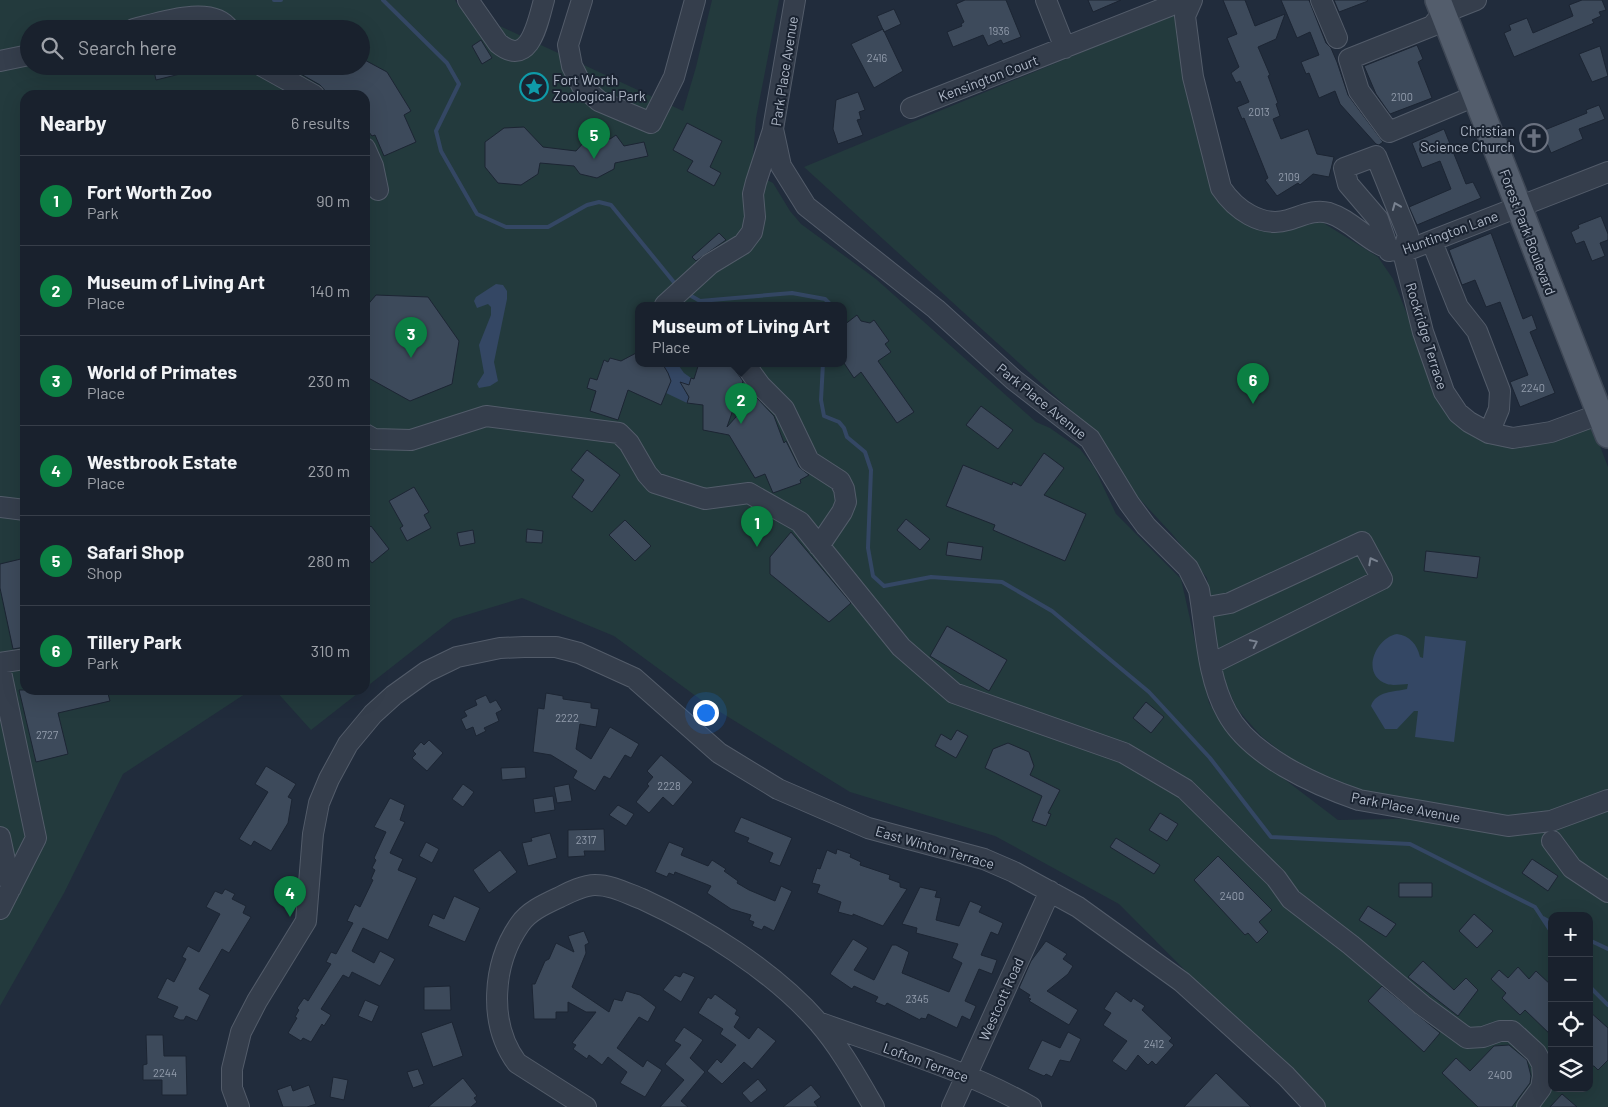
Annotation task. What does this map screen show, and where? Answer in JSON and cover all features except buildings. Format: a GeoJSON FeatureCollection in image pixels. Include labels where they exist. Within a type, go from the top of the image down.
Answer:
{"type":"FeatureCollection","features":[{"type":"Feature","properties":{"kind":"main road","name":"Forest Park Boulevard"},"geometry":{"type":"LineString","coordinates":[[1440,7],[1602,410]]}},
{"type":"Feature","properties":{"kind":"street"},"geometry":{"type":"LineString","coordinates":[[468,0],[498,43],[503,47],[516,50],[523,48],[532,39],[544,0]]}},
{"type":"Feature","properties":{"kind":"street"},"geometry":{"type":"LineString","coordinates":[[582,0],[568,45],[572,66],[582,86],[599,101],[651,123],[674,77],[695,0]]}},
{"type":"Feature","properties":{"kind":"street","name":"Park Place Avenue"},"geometry":{"type":"LineString","coordinates":[[795,0],[773,129],[781,166],[806,206],[936,309],[1014,380],[1090,439],[1118,486],[1146,526],[1188,568],[1199,590],[1211,664],[1227,714],[1241,733],[1287,770],[1359,800],[1508,826],[1552,821],[1608,800]]}},
{"type":"Feature","properties":{"kind":"street"},"geometry":{"type":"LineString","coordinates":[[1046,0],[1065,48]]}},
{"type":"Feature","properties":{"kind":"street","name":"Kensington Court"},"geometry":{"type":"LineString","coordinates":[[911,108],[1172,6],[1179,0]]}},
{"type":"Feature","properties":{"kind":"street","name":"Huntington Lane"},"geometry":{"type":"LineString","coordinates":[[1192,0],[1185,16],[1193,77],[1221,188],[1231,203],[1266,223],[1287,221],[1318,211],[1330,214],[1396,252],[1432,242],[1608,172]]}},
{"type":"Feature","properties":{"kind":"street"},"geometry":{"type":"LineString","coordinates":[[1321,0],[1338,38]]}},
{"type":"Feature","properties":{"kind":"street"},"geometry":{"type":"LineString","coordinates":[[1475,96],[1389,132],[1359,91],[1348,59],[1432,26],[1440,7],[1476,0]]}},
{"type":"Feature","properties":{"kind":"street"},"geometry":{"type":"LineString","coordinates":[[176,20],[207,16],[221,20]]}},
{"type":"Feature","properties":{"kind":"street"},"geometry":{"type":"LineString","coordinates":[[0,61],[20,57]]}},
{"type":"Feature","properties":{"kind":"street"},"geometry":{"type":"LineString","coordinates":[[278,75],[305,90]]}},
{"type":"Feature","properties":{"kind":"street"},"geometry":{"type":"LineString","coordinates":[[668,302],[705,269],[743,244],[752,232],[755,217],[754,194],[773,129]]}},
{"type":"Feature","properties":{"kind":"street"},"geometry":{"type":"LineString","coordinates":[[370,159],[378,190]]}},
{"type":"Feature","properties":{"kind":"street"},"geometry":{"type":"LineString","coordinates":[[1432,242],[1458,307],[1477,331],[1500,392],[1499,409],[1489,433]]}},
{"type":"Feature","properties":{"kind":"street","name":"Rockridge Terrace"},"geometry":{"type":"LineString","coordinates":[[1396,252],[1444,392],[1458,413],[1469,422],[1489,433],[1513,438],[1551,432],[1602,410]]}},
{"type":"Feature","properties":{"kind":"street"},"geometry":{"type":"LineString","coordinates":[[747,367],[760,386],[784,409],[809,461],[840,481],[844,489],[846,502],[842,512],[819,546]]}},
{"type":"Feature","properties":{"kind":"street"},"geometry":{"type":"LineString","coordinates":[[370,437],[374,439],[411,440],[486,416],[619,433],[629,443],[647,474],[655,483],[705,499],[749,492],[800,522],[902,647],[954,693],[1124,753],[1185,789],[1276,878],[1291,899],[1351,945],[1430,1011],[1467,1038],[1482,1037],[1500,1031],[1512,1031],[1536,1053],[1542,1064],[1541,1088],[1527,1107]]}},
{"type":"Feature","properties":{"kind":"street"},"geometry":{"type":"LineString","coordinates":[[0,507],[20,509]]}},
{"type":"Feature","properties":{"kind":"street"},"geometry":{"type":"LineString","coordinates":[[1202,608],[1230,603],[1362,542],[1382,579],[1211,664]]}},
{"type":"Feature","properties":{"kind":"street","name":"East Winton Terrace"},"geometry":{"type":"LineString","coordinates":[[239,1107],[232,1088],[232,1069],[241,1032],[257,1000],[306,921],[313,834],[319,803],[348,744],[373,714],[394,695],[426,672],[457,657],[500,648],[524,647],[556,647],[579,653],[634,678],[719,753],[778,789],[868,828],[984,859],[1014,872],[1078,907],[1182,982],[1286,1076],[1315,1107]]}},
{"type":"Feature","properties":{"kind":"street"},"geometry":{"type":"LineString","coordinates":[[0,663],[20,659]]}},
{"type":"Feature","properties":{"kind":"street"},"geometry":{"type":"LineString","coordinates":[[0,667],[36,838],[0,909]]}},
{"type":"Feature","properties":{"kind":"street"},"geometry":{"type":"LineString","coordinates":[[0,838],[11,888]]}},
{"type":"Feature","properties":{"kind":"street"},"geometry":{"type":"LineString","coordinates":[[1552,840],[1572,868],[1608,892]]}},
{"type":"Feature","properties":{"kind":"street"},"geometry":{"type":"LineString","coordinates":[[586,1107],[517,1063],[510,1053],[498,1017],[497,985],[507,948],[520,924],[538,907],[570,892],[594,884],[614,887],[663,909],[715,939],[762,972],[797,1000],[818,1022],[843,1056],[874,1107]]}},
{"type":"Feature","properties":{"kind":"street","name":"Westcott Road"},"geometry":{"type":"LineString","coordinates":[[952,1107],[1050,891]]}},
{"type":"Feature","properties":{"kind":"street","name":"Lofton Terrace"},"geometry":{"type":"LineString","coordinates":[[818,1022],[967,1077],[1008,1094],[1031,1107]]}},
{"type":"Feature","properties":{"kind":"green space"},"geometry":{"type":"Polygon","coordinates":[[[0,0],[455,0],[459,7],[683,111],[712,0],[779,0],[756,118],[752,172],[773,183],[790,211],[801,224],[876,279],[1036,422],[1050,428],[1080,449],[1094,467],[1116,514],[1181,579],[1209,703],[1233,740],[1338,820],[1493,817],[1356,789],[1293,761],[1261,736],[1237,709],[1218,666],[1207,578],[1173,535],[1135,494],[1087,425],[804,167],[1172,15],[1178,19],[1224,207],[1248,225],[1259,229],[1281,230],[1322,222],[1378,257],[1393,279],[1421,349],[1482,435],[1592,425],[1608,467],[1608,1107],[1321,1107],[1119,904],[995,836],[850,792],[704,702],[614,636],[522,598],[453,619],[370,684],[370,90],[20,90],[20,695],[243,695],[123,774],[64,893],[0,1006],[0,0]]]}},
{"type":"Feature","properties":{"kind":"green space"},"geometry":{"type":"Polygon","coordinates":[[[280,695],[356,695],[311,730],[280,695]]]}},
{"type":"Feature","properties":{"kind":"water"},"geometry":{"type":"Polygon","coordinates":[[[496,284],[503,285],[507,291],[494,362],[498,381],[490,386],[479,388],[477,384],[484,373],[479,345],[491,315],[491,307],[488,304],[477,308],[474,301],[476,297],[496,284]]]}},
{"type":"Feature","properties":{"kind":"water"},"geometry":{"type":"Polygon","coordinates":[[[664,367],[680,367],[691,378],[686,393],[689,397],[687,403],[666,393],[671,380],[668,378],[664,367]]]}},
{"type":"Feature","properties":{"kind":"water"},"geometry":{"type":"Polygon","coordinates":[[[1397,634],[1412,641],[1420,657],[1423,658],[1425,636],[1466,641],[1454,742],[1415,737],[1418,711],[1414,711],[1397,729],[1385,729],[1371,706],[1373,701],[1381,695],[1407,689],[1408,684],[1389,685],[1379,679],[1374,673],[1372,665],[1377,649],[1382,642],[1397,634]]]}},
{"type":"Feature","properties":{"kind":"waterway"},"geometry":{"type":"LineString","coordinates":[[274,0],[281,0]]}},
{"type":"Feature","properties":{"kind":"waterway"},"geometry":{"type":"LineString","coordinates":[[383,0],[447,63],[459,84],[436,131],[441,151],[477,214],[506,227],[548,227],[587,205],[599,202],[611,205],[677,286]]}},
{"type":"Feature","properties":{"kind":"waterway"},"geometry":{"type":"LineString","coordinates":[[686,293],[700,301],[792,293],[825,299],[828,302]]}},
{"type":"Feature","properties":{"kind":"waterway"},"geometry":{"type":"LineString","coordinates":[[823,367],[821,400],[824,416],[839,422],[844,428],[847,437],[865,452],[871,470],[868,548],[873,576],[884,586],[931,577],[1002,582],[1052,611],[1149,692],[1210,758],[1271,837],[1410,844],[1535,907],[1548,927]]}},
{"type":"Feature","properties":{"kind":"waterway"},"geometry":{"type":"LineString","coordinates":[[1543,918],[1548,921]]}},
{"type":"Feature","properties":{"kind":"waterway"},"geometry":{"type":"LineString","coordinates":[[1593,942],[1608,949]]}},
{"type":"Feature","properties":{"kind":"waterway"},"geometry":{"type":"LineString","coordinates":[[1593,990],[1608,1005]]}},
{"type":"Feature","properties":{"kind":"place","name":"Fort Worth Zoological Park"},"geometry":{"type":"Point","coordinates":[534,87]}},
{"type":"Feature","properties":{"kind":"place","name":"Christian Science Church"},"geometry":{"type":"Point","coordinates":[1534,138]}},
{"type":"Feature","properties":{"kind":"place","name":"Safari Shop"},"geometry":{"type":"Point","coordinates":[594,159]}},
{"type":"Feature","properties":{"kind":"place","name":"World of Primates"},"geometry":{"type":"Point","coordinates":[411,358]}},
{"type":"Feature","properties":{"kind":"place","name":"Tillery Park"},"geometry":{"type":"Point","coordinates":[1253,404]}},
{"type":"Feature","properties":{"kind":"place","name":"Museum of Living Art"},"geometry":{"type":"Point","coordinates":[741,424]}},
{"type":"Feature","properties":{"kind":"place","name":"Fort Worth Zoo"},"geometry":{"type":"Point","coordinates":[757,547]}},
{"type":"Feature","properties":{"kind":"place","name":"Westbrook Estate"},"geometry":{"type":"Point","coordinates":[290,917]}}]}
